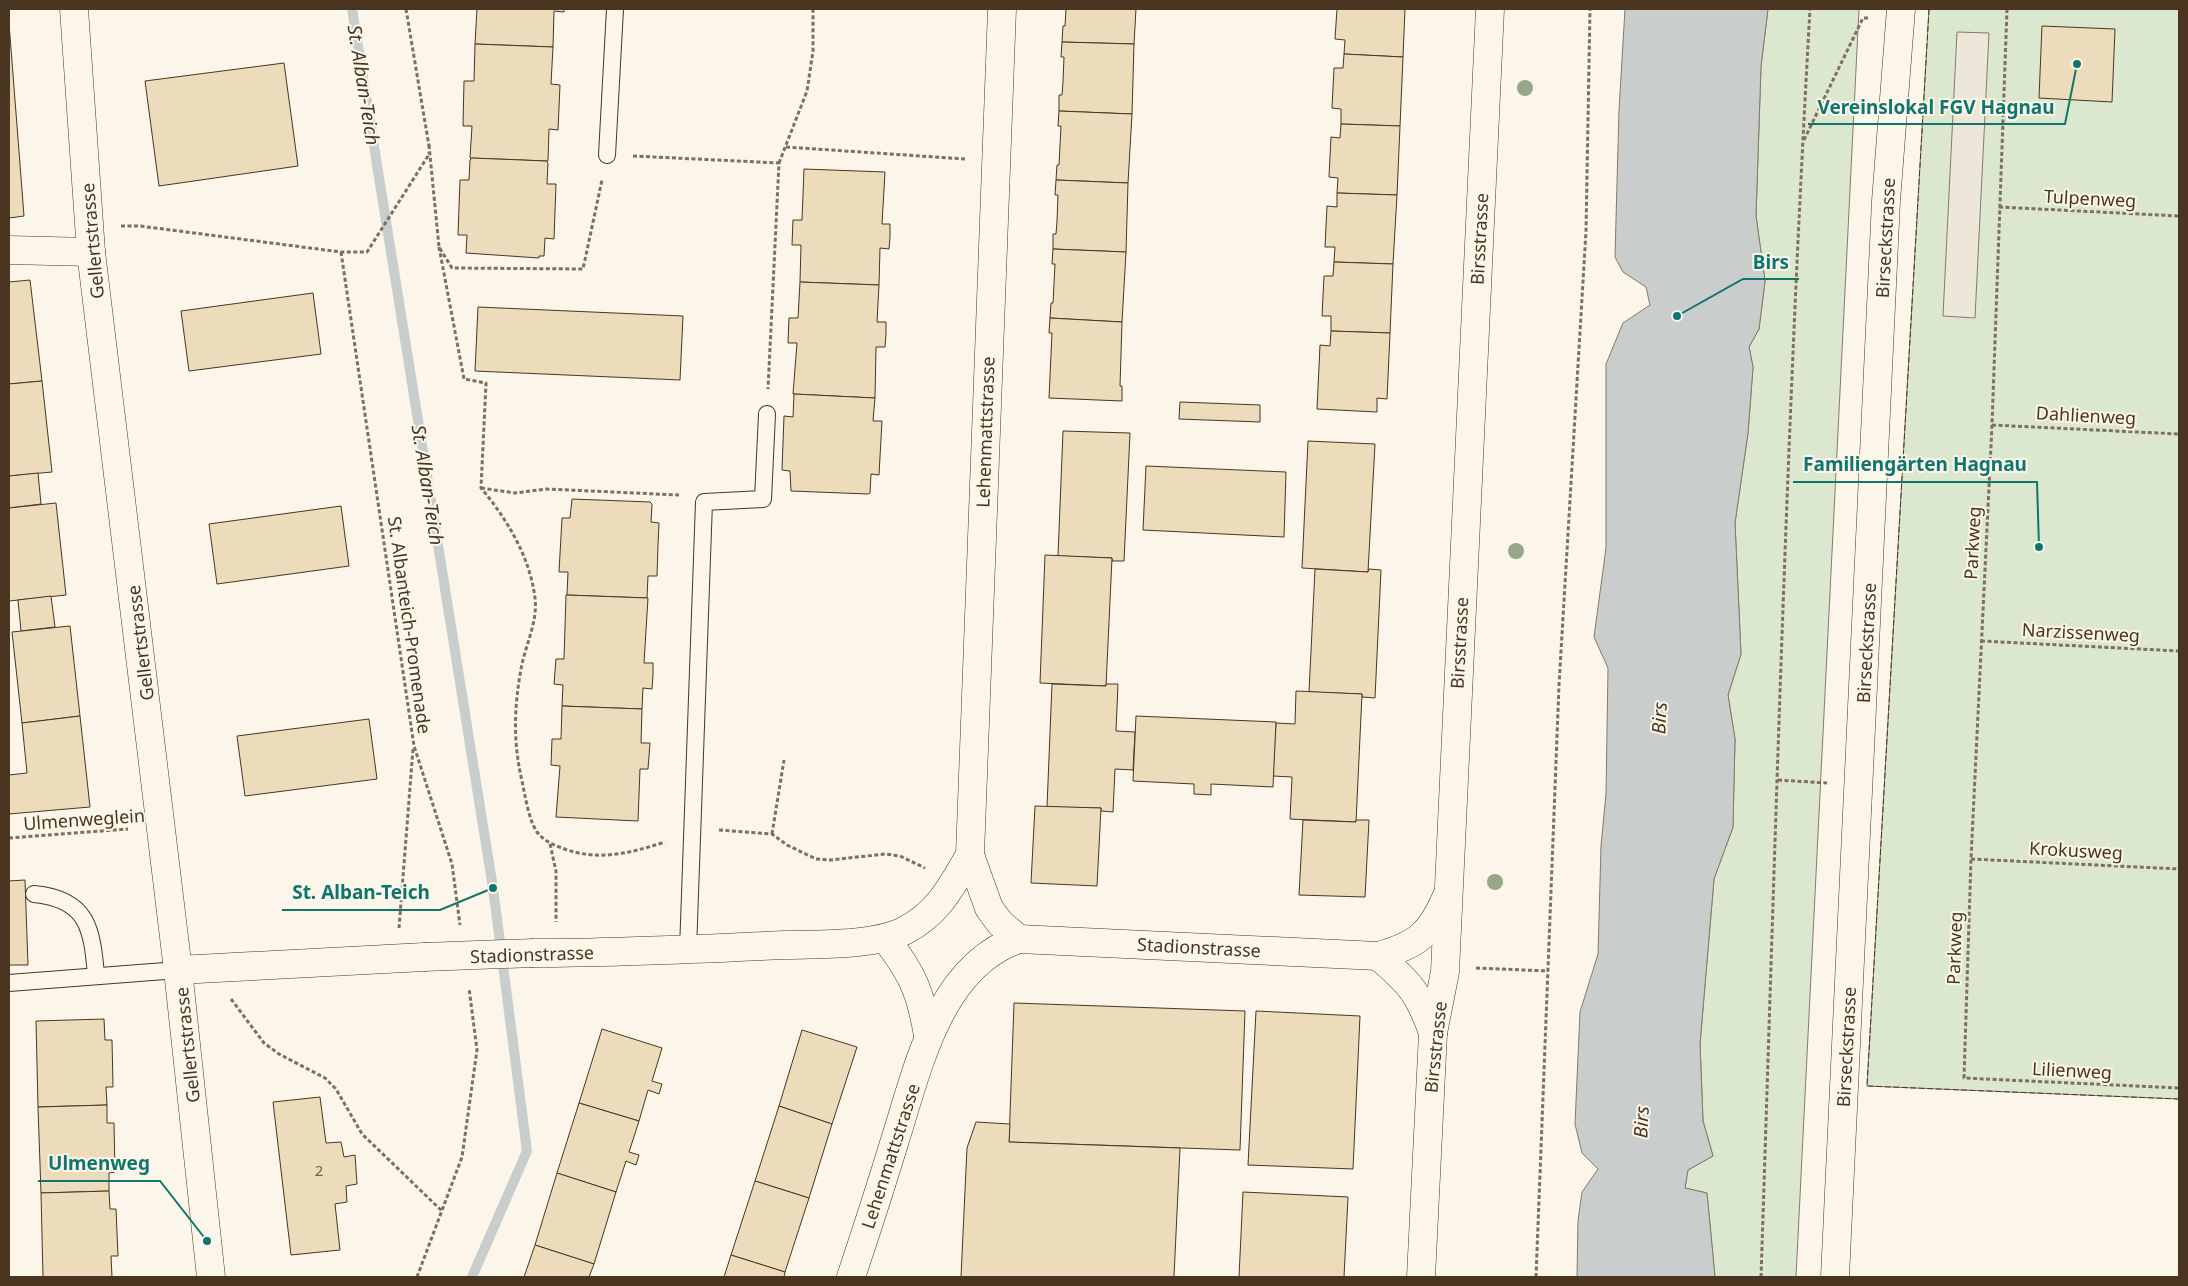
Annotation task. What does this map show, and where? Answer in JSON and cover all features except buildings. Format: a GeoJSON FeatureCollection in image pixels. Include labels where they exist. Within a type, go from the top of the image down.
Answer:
{"type":"FeatureCollection","features":[{"type":"Feature","properties":{"kind":"street","name":"Gellertstrasse"},"geometry":{"type":"LineString","coordinates":[[74,9],[90,240],[178,970],[211,1277]]}},
{"type":"Feature","properties":{"kind":"street","name":"Lehenmattstrasse"},"geometry":{"type":"LineString","coordinates":[[851,1277],[928,1036],[952,995],[971,969],[992,951],[1019,939],[1000,923],[989,908],[970,855],[1002,9]]}},
{"type":"Feature","properties":{"kind":"street","name":"Birsstrasse"},"geometry":{"type":"LineString","coordinates":[[1421,1277],[1433,1033],[1444,972],[1490,9]]}},
{"type":"Feature","properties":{"kind":"street","name":"Birseckstrasse"},"geometry":{"type":"LineString","coordinates":[[1835,1277],[1886,201],[1900,14]]}},
{"type":"Feature","properties":{"kind":"street"},"geometry":{"type":"LineString","coordinates":[[9,250],[90,240]]}},
{"type":"Feature","properties":{"kind":"street","name":"Lehenmattstrasse"},"geometry":{"type":"LineString","coordinates":[[928,1036],[920,993],[911,973],[885,938],[919,923],[936,909],[950,890],[970,855]]}},
{"type":"Feature","properties":{"kind":"street","name":"Stadionstrasse"},"geometry":{"type":"LineString","coordinates":[[1019,939],[1378,956],[1414,943],[1432,926],[1447,894]]}},
{"type":"Feature","properties":{"kind":"street","name":"Stadionstrasse"},"geometry":{"type":"LineString","coordinates":[[178,970],[396,958],[688,950],[840,943],[885,938]]}},
{"type":"Feature","properties":{"kind":"street"},"geometry":{"type":"LineString","coordinates":[[1378,956],[1411,986],[1424,1006],[1433,1033]]}},
{"type":"Feature","properties":{"kind":"lane"},"geometry":{"type":"LineString","coordinates":[[607,155],[615,9]]}},
{"type":"Feature","properties":{"kind":"lane"},"geometry":{"type":"LineString","coordinates":[[688,950],[704,502],[763,499],[767,414]]}},
{"type":"Feature","properties":{"kind":"lane"},"geometry":{"type":"LineString","coordinates":[[34,894],[64,900],[84,916],[91,932],[96,975]]}},
{"type":"Feature","properties":{"kind":"lane"},"geometry":{"type":"LineString","coordinates":[[9,983],[178,970]]}},
{"type":"Feature","properties":{"kind":"path"},"geometry":{"type":"LineString","coordinates":[[406,9],[430,145],[439,247],[464,379],[486,383],[481,488],[500,511],[520,546],[535,599],[533,622],[521,668],[515,714],[515,750],[525,797],[537,831],[550,844],[575,853],[592,856],[645,848],[692,831],[730,830],[772,834],[787,845],[816,859],[830,860],[885,854],[900,856],[924,868],[950,890]]}},
{"type":"Feature","properties":{"kind":"path"},"geometry":{"type":"LineString","coordinates":[[767,414],[778,163],[808,91],[814,51],[813,9]]}},
{"type":"Feature","properties":{"kind":"path"},"geometry":{"type":"LineString","coordinates":[[1536,1277],[1559,685],[1586,231],[1590,9]]}},
{"type":"Feature","properties":{"kind":"path"},"geometry":{"type":"LineString","coordinates":[[1761,1277],[1802,142],[1810,9]]}},
{"type":"Feature","properties":{"kind":"path","name":"Parkweg"},"geometry":{"type":"LineString","coordinates":[[1964,1078],[1971,859],[1992,425],[2007,9]]}},
{"type":"Feature","properties":{"kind":"path"},"geometry":{"type":"LineString","coordinates":[[1802,142],[1863,18],[1900,14]]}},
{"type":"Feature","properties":{"kind":"path"},"geometry":{"type":"LineString","coordinates":[[90,240],[140,226],[341,252],[367,252],[428,156],[430,145]]}},
{"type":"Feature","properties":{"kind":"path"},"geometry":{"type":"LineString","coordinates":[[786,147],[995,160]]}},
{"type":"Feature","properties":{"kind":"path"},"geometry":{"type":"LineString","coordinates":[[439,247],[452,268],[583,270],[607,155],[778,163]]}},
{"type":"Feature","properties":{"kind":"path","name":"Tulpenweg"},"geometry":{"type":"LineString","coordinates":[[1999,207],[2179,216]]}},
{"type":"Feature","properties":{"kind":"path","name":"St. Albanteich-Promenade"},"geometry":{"type":"LineString","coordinates":[[341,252],[414,746],[452,864],[461,933]]}},
{"type":"Feature","properties":{"kind":"path","name":"Dahlienweg"},"geometry":{"type":"LineString","coordinates":[[1992,425],[2179,434]]}},
{"type":"Feature","properties":{"kind":"path"},"geometry":{"type":"LineString","coordinates":[[481,488],[515,493],[546,489],[685,495],[704,502]]}},
{"type":"Feature","properties":{"kind":"path","name":"Narzissenweg"},"geometry":{"type":"LineString","coordinates":[[1981,641],[2179,651]]}},
{"type":"Feature","properties":{"kind":"path"},"geometry":{"type":"LineString","coordinates":[[396,958],[414,746]]}},
{"type":"Feature","properties":{"kind":"path"},"geometry":{"type":"LineString","coordinates":[[772,834],[784,760]]}},
{"type":"Feature","properties":{"kind":"path"},"geometry":{"type":"LineString","coordinates":[[1778,780],[1824,783]]}},
{"type":"Feature","properties":{"kind":"path","name":"Ulmenweglein"},"geometry":{"type":"LineString","coordinates":[[9,838],[160,827]]}},
{"type":"Feature","properties":{"kind":"path"},"geometry":{"type":"LineString","coordinates":[[541,953],[556,920],[556,871],[550,844]]}},
{"type":"Feature","properties":{"kind":"path","name":"Krokusweg"},"geometry":{"type":"LineString","coordinates":[[1971,859],[2179,869]]}},
{"type":"Feature","properties":{"kind":"path"},"geometry":{"type":"LineString","coordinates":[[1477,968],[1548,971]]}},
{"type":"Feature","properties":{"kind":"path"},"geometry":{"type":"LineString","coordinates":[[417,1277],[462,1157],[478,1050],[468,982]]}},
{"type":"Feature","properties":{"kind":"path"},"geometry":{"type":"LineString","coordinates":[[229,995],[264,1043],[279,1054],[325,1078],[336,1089],[362,1134],[442,1212]]}},
{"type":"Feature","properties":{"kind":"path","name":"Lilienweg"},"geometry":{"type":"LineString","coordinates":[[1964,1078],[2179,1088]]}},
{"type":"Feature","properties":{"kind":"green space"},"geometry":{"type":"Polygon","coordinates":[[[1768,9],[1859,9],[1796,1277],[1715,1277],[1707,1193],[1685,1188],[1688,1170],[1713,1156],[1703,1121],[1700,1044],[1714,879],[1733,827],[1735,739],[1728,695],[1741,654],[1735,523],[1748,433],[1753,367],[1749,347],[1759,329],[1765,281],[1756,216],[1761,66],[1768,9]]]}},
{"type":"Feature","properties":{"kind":"green space"},"geometry":{"type":"Polygon","coordinates":[[[1929,9],[2179,9],[2179,1099],[1867,1086],[1929,9]]]}},
{"type":"Feature","properties":{"kind":"shaded area"},"geometry":{"type":"Polygon","coordinates":[[[1957,32],[1989,33],[1975,318],[1943,316],[1957,32]]]}},
{"type":"Feature","properties":{"kind":"water"},"geometry":{"type":"Polygon","coordinates":[[[1625,9],[1768,9],[1761,66],[1756,216],[1765,281],[1759,329],[1749,347],[1753,367],[1748,433],[1735,523],[1741,654],[1728,695],[1735,739],[1733,827],[1714,879],[1700,1044],[1703,1121],[1713,1156],[1688,1170],[1685,1188],[1707,1193],[1715,1277],[1577,1277],[1578,1221],[1582,1192],[1598,1169],[1582,1153],[1575,1124],[1580,1012],[1598,954],[1601,846],[1606,794],[1608,668],[1594,637],[1606,548],[1606,364],[1623,323],[1650,305],[1646,287],[1623,272],[1615,257],[1619,110],[1625,9]]]}},
{"type":"Feature","properties":{"kind":"waterway","name":"St. Alban-Teich"},"geometry":{"type":"LineString","coordinates":[[352,9],[493,888],[527,1151],[472,1277]]}},
{"type":"Feature","properties":{"kind":"fence"},"geometry":{"type":"LineString","coordinates":[[1929,9],[1867,1086],[2179,1099]]}},
{"type":"Feature","properties":{"kind":"place","name":"Vereinslokal FGV Hagnau"},"geometry":{"type":"Point","coordinates":[2077,64]}},
{"type":"Feature","properties":{"kind":"place","name":"Birs"},"geometry":{"type":"Point","coordinates":[1677,316]}},
{"type":"Feature","properties":{"kind":"place","name":"Familiengärten Hagnau"},"geometry":{"type":"Point","coordinates":[2039,547]}},
{"type":"Feature","properties":{"kind":"place","name":"St. Alban-Teich"},"geometry":{"type":"Point","coordinates":[493,888]}},
{"type":"Feature","properties":{"kind":"place","name":"Ulmenweg"},"geometry":{"type":"Point","coordinates":[207,1241]}}]}
